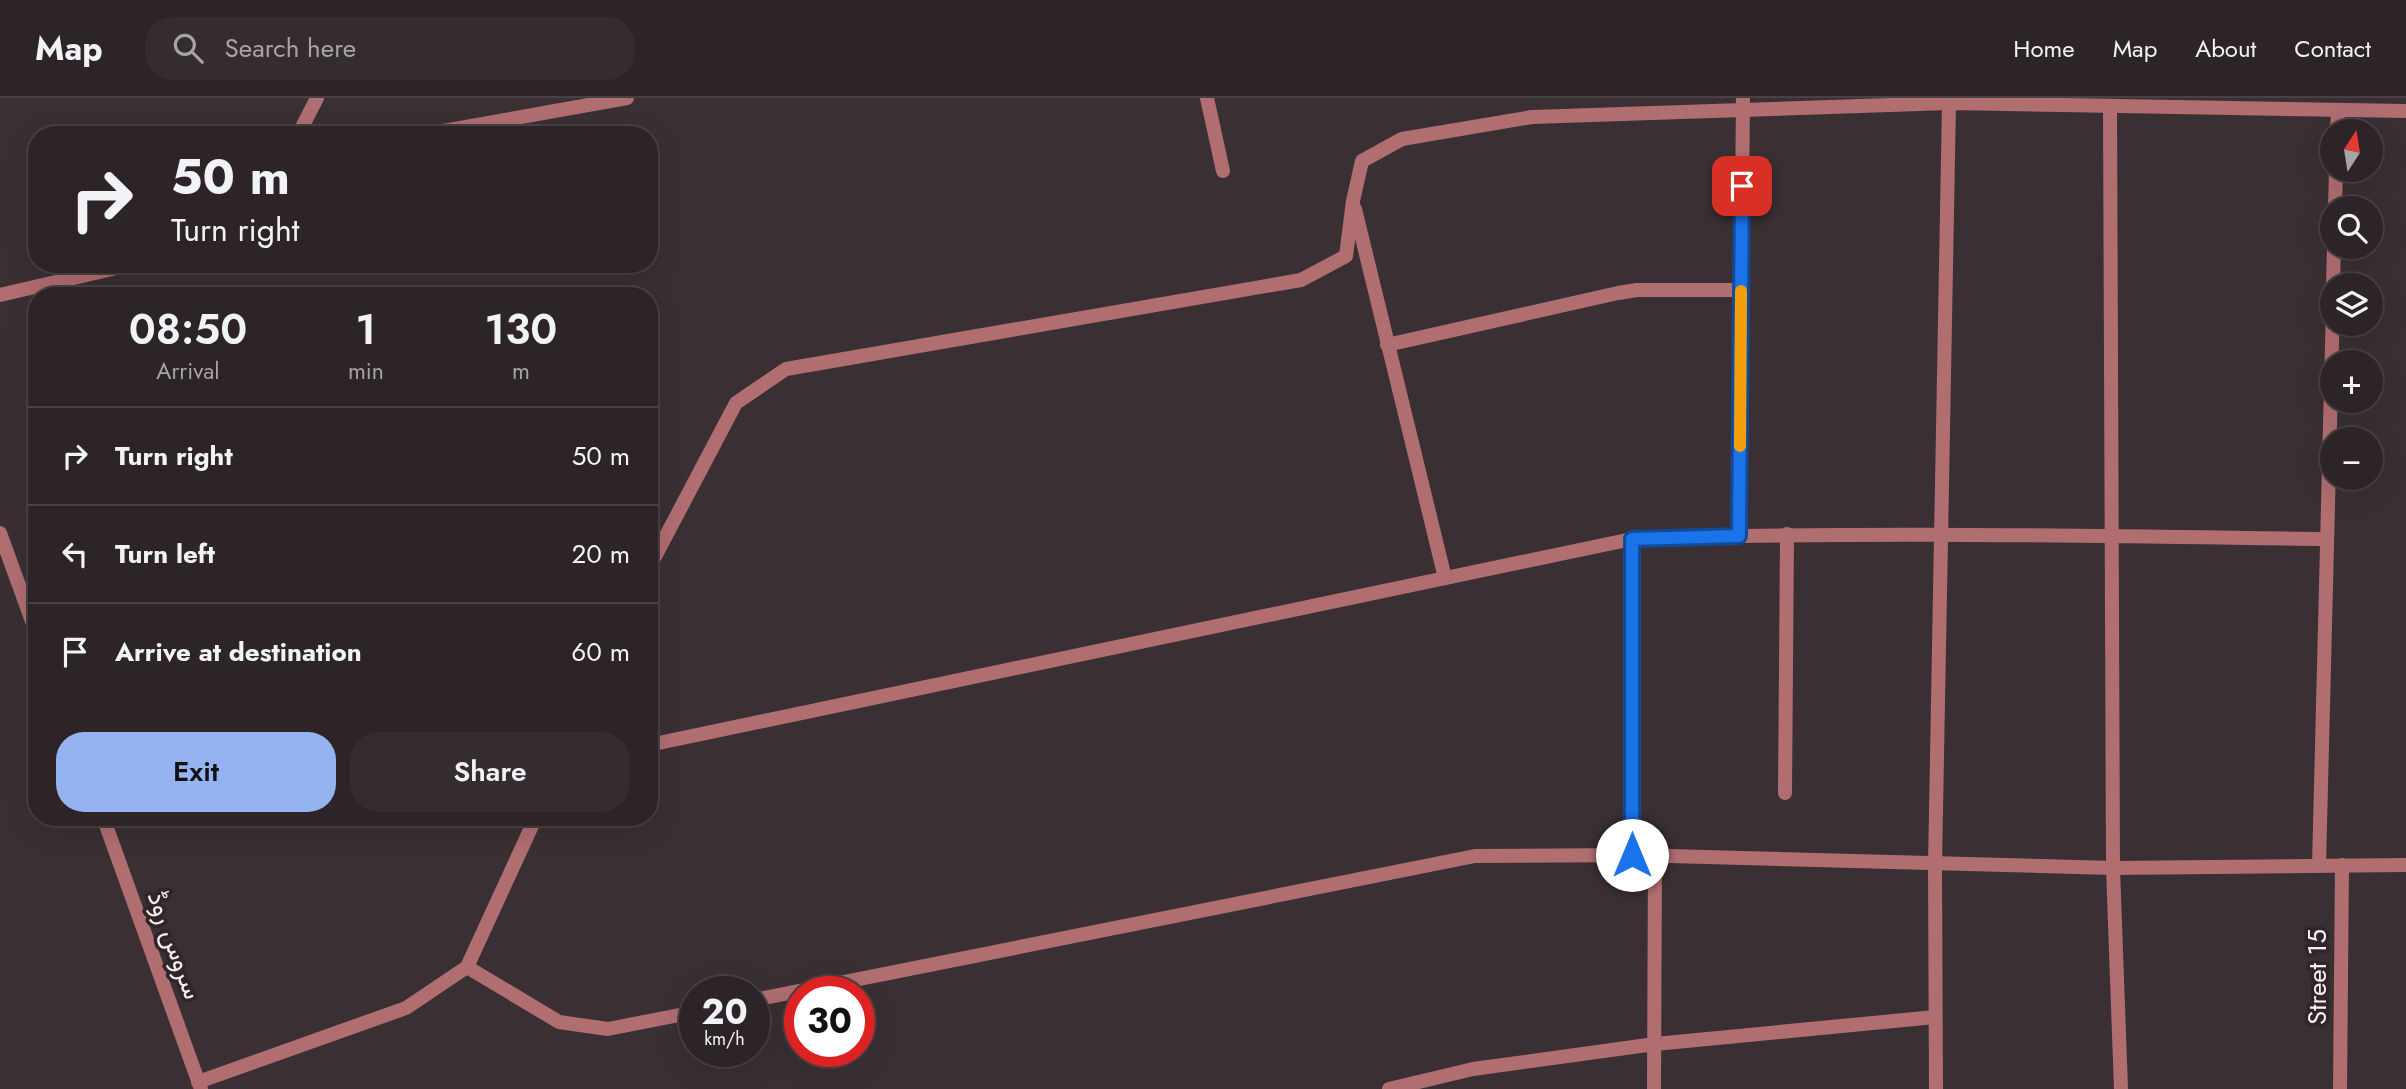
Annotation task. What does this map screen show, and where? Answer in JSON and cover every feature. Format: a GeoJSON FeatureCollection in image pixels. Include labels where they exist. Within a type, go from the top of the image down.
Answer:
{"type":"FeatureCollection","features":[{"type":"Feature","properties":{"kind":"street"},"geometry":{"type":"LineString","coordinates":[[303,126],[317,98]]}},
{"type":"Feature","properties":{"kind":"street"},"geometry":{"type":"LineString","coordinates":[[471,126],[627,98]]}},
{"type":"Feature","properties":{"kind":"street"},"geometry":{"type":"LineString","coordinates":[[1207,98],[1223,171]]}},
{"type":"Feature","properties":{"kind":"street"},"geometry":{"type":"LineString","coordinates":[[1936,1089],[1935,864],[1949,103]]}},
{"type":"Feature","properties":{"kind":"street"},"geometry":{"type":"LineString","coordinates":[[658,551],[736,403],[786,369],[1301,280],[1346,256],[1353,201],[1362,161],[1402,139],[1532,117],[1743,104],[1949,103],[2406,111]]}},
{"type":"Feature","properties":{"kind":"street"},"geometry":{"type":"LineString","coordinates":[[1739,536],[1743,104]]}},
{"type":"Feature","properties":{"kind":"street"},"geometry":{"type":"LineString","coordinates":[[2110,106],[2113,868],[2121,1089]]}},
{"type":"Feature","properties":{"kind":"street"},"geometry":{"type":"LineString","coordinates":[[2337,110],[2337,119]]}},
{"type":"Feature","properties":{"kind":"street"},"geometry":{"type":"LineString","coordinates":[[1353,201],[1445,578]]}},
{"type":"Feature","properties":{"kind":"street"},"geometry":{"type":"LineString","coordinates":[[35,287],[95,273]]}},
{"type":"Feature","properties":{"kind":"street"},"geometry":{"type":"LineString","coordinates":[[0,295],[28,289]]}},
{"type":"Feature","properties":{"kind":"street"},"geometry":{"type":"LineString","coordinates":[[1387,345],[1637,290],[1741,290]]}},
{"type":"Feature","properties":{"kind":"street"},"geometry":{"type":"LineString","coordinates":[[2319,866],[2332,336]]}},
{"type":"Feature","properties":{"kind":"street"},"geometry":{"type":"LineString","coordinates":[[0,533],[28,610]]}},
{"type":"Feature","properties":{"kind":"street"},"geometry":{"type":"LineString","coordinates":[[1785,793],[1787,534]]}},
{"type":"Feature","properties":{"kind":"street"},"geometry":{"type":"LineString","coordinates":[[658,743],[1632,539],[1787,534],[1941,534],[2327,539]]}},
{"type":"Feature","properties":{"kind":"street"},"geometry":{"type":"LineString","coordinates":[[1632,539],[1632,855]]}},
{"type":"Feature","properties":{"kind":"street","name":"سروس روڈ"},"geometry":{"type":"LineString","coordinates":[[106,826],[200,1086]]}},
{"type":"Feature","properties":{"kind":"street"},"geometry":{"type":"LineString","coordinates":[[200,1086],[406,1007],[467,967],[532,826]]}},
{"type":"Feature","properties":{"kind":"street"},"geometry":{"type":"LineString","coordinates":[[770,997],[1475,856],[1632,855],[2113,868],[2406,865]]}},
{"type":"Feature","properties":{"kind":"street"},"geometry":{"type":"LineString","coordinates":[[1654,1089],[1655,857]]}},
{"type":"Feature","properties":{"kind":"street","name":"Street 15"},"geometry":{"type":"LineString","coordinates":[[2340,1089],[2342,865]]}},
{"type":"Feature","properties":{"kind":"street"},"geometry":{"type":"LineString","coordinates":[[467,967],[559,1022],[608,1029],[679,1015]]}},
{"type":"Feature","properties":{"kind":"street"},"geometry":{"type":"LineString","coordinates":[[1390,1089],[1473,1069],[1655,1044],[1935,1017]]}},
{"type":"Feature","properties":{"kind":"slow traffic"},"geometry":{"type":"LineString","coordinates":[[1740,446],[1741,291]]}},
{"type":"Feature","properties":{"kind":"route"},"geometry":{"type":"LineString","coordinates":[[1632,855],[1632,539],[1739,536],[1742,186]]}}]}
